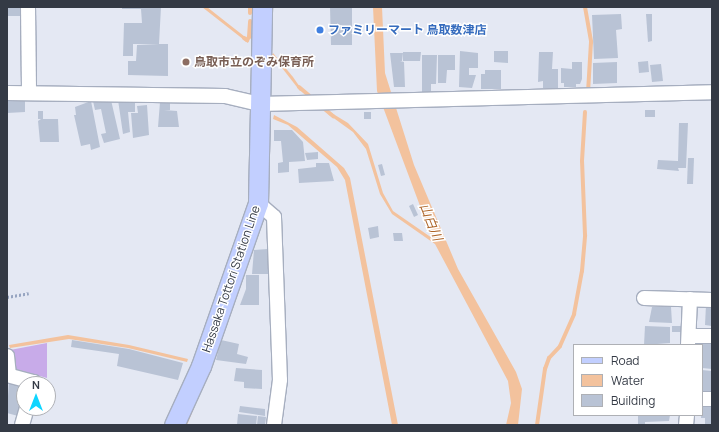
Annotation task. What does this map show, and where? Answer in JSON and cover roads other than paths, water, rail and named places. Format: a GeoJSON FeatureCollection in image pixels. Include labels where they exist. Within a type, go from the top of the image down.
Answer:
{"type":"FeatureCollection","features":[{"type":"Feature","properties":{"kind":"main road","name":"Hassaka Tottori Station Line"},"geometry":{"type":"LineString","coordinates":[[174,425],[201,366],[258,203],[262,7]]}},
{"type":"Feature","properties":{"kind":"street"},"geometry":{"type":"LineString","coordinates":[[28,7],[29,93]]}},
{"type":"Feature","properties":{"kind":"street"},"geometry":{"type":"LineString","coordinates":[[7,93],[226,96],[260,104],[712,92]]}},
{"type":"Feature","properties":{"kind":"street"},"geometry":{"type":"LineString","coordinates":[[258,203],[274,217],[280,380],[274,425]]}},
{"type":"Feature","properties":{"kind":"street"},"geometry":{"type":"LineString","coordinates":[[644,298],[712,300]]}},
{"type":"Feature","properties":{"kind":"street"},"geometry":{"type":"LineString","coordinates":[[690,300],[689,340],[712,336]]}},
{"type":"Feature","properties":{"kind":"street"},"geometry":{"type":"LineString","coordinates":[[7,356],[8,375]]}},
{"type":"Feature","properties":{"kind":"water"},"geometry":{"type":"Polygon","coordinates":[[[202,7],[207,7],[249,40],[248,43],[202,7]]]}},
{"type":"Feature","properties":{"kind":"water","name":"山白川"},"geometry":{"type":"Polygon","coordinates":[[[373,7],[382,7],[385,73],[414,165],[458,269],[516,372],[522,389],[518,425],[506,425],[511,403],[508,381],[435,244],[392,214],[380,194],[366,149],[353,132],[328,114],[330,112],[348,123],[368,144],[383,193],[393,211],[432,238],[377,91],[373,7]]]}},
{"type":"Feature","properties":{"kind":"water"},"geometry":{"type":"Polygon","coordinates":[[[273,53],[302,90],[300,91],[272,55],[273,53]]]}},
{"type":"Feature","properties":{"kind":"water"},"geometry":{"type":"Polygon","coordinates":[[[274,115],[297,127],[344,168],[350,178],[398,425],[392,425],[345,180],[337,167],[288,125],[273,119],[274,115]]]}},
{"type":"Feature","properties":{"kind":"water"},"geometry":{"type":"Polygon","coordinates":[[[68,335],[129,345],[188,359],[187,362],[128,348],[69,339],[10,348],[9,345],[68,335]]]}},
{"type":"Feature","properties":{"kind":"water"},"geometry":{"type":"Polygon","coordinates":[[[205,373],[208,374],[187,425],[183,425],[205,373]]]}},
{"type":"Feature","properties":{"kind":"waterway"},"geometry":{"type":"LineString","coordinates":[[250,7],[250,13]]}},
{"type":"Feature","properties":{"kind":"waterway"},"geometry":{"type":"LineString","coordinates":[[585,7],[591,42],[588,92]]}},
{"type":"Feature","properties":{"kind":"waterway"},"geometry":{"type":"LineString","coordinates":[[244,38],[247,40],[249,37],[250,21]]}},
{"type":"Feature","properties":{"kind":"waterway"},"geometry":{"type":"LineString","coordinates":[[299,87],[312,98]]}},
{"type":"Feature","properties":{"kind":"waterway"},"geometry":{"type":"LineString","coordinates":[[321,106],[333,116]]}},
{"type":"Feature","properties":{"kind":"waterway"},"geometry":{"type":"LineString","coordinates":[[537,425],[545,369],[549,358],[560,346],[574,314],[582,271],[585,235],[582,161],[585,112]]}},
{"type":"Feature","properties":{"kind":"place","name":"ファミリーマート 鳥取数津店"},"geometry":{"type":"Point","coordinates":[320,30]}},
{"type":"Feature","properties":{"kind":"place","name":"鳥取市立のぞみ保育所"},"geometry":{"type":"Point","coordinates":[186,62]}}]}
